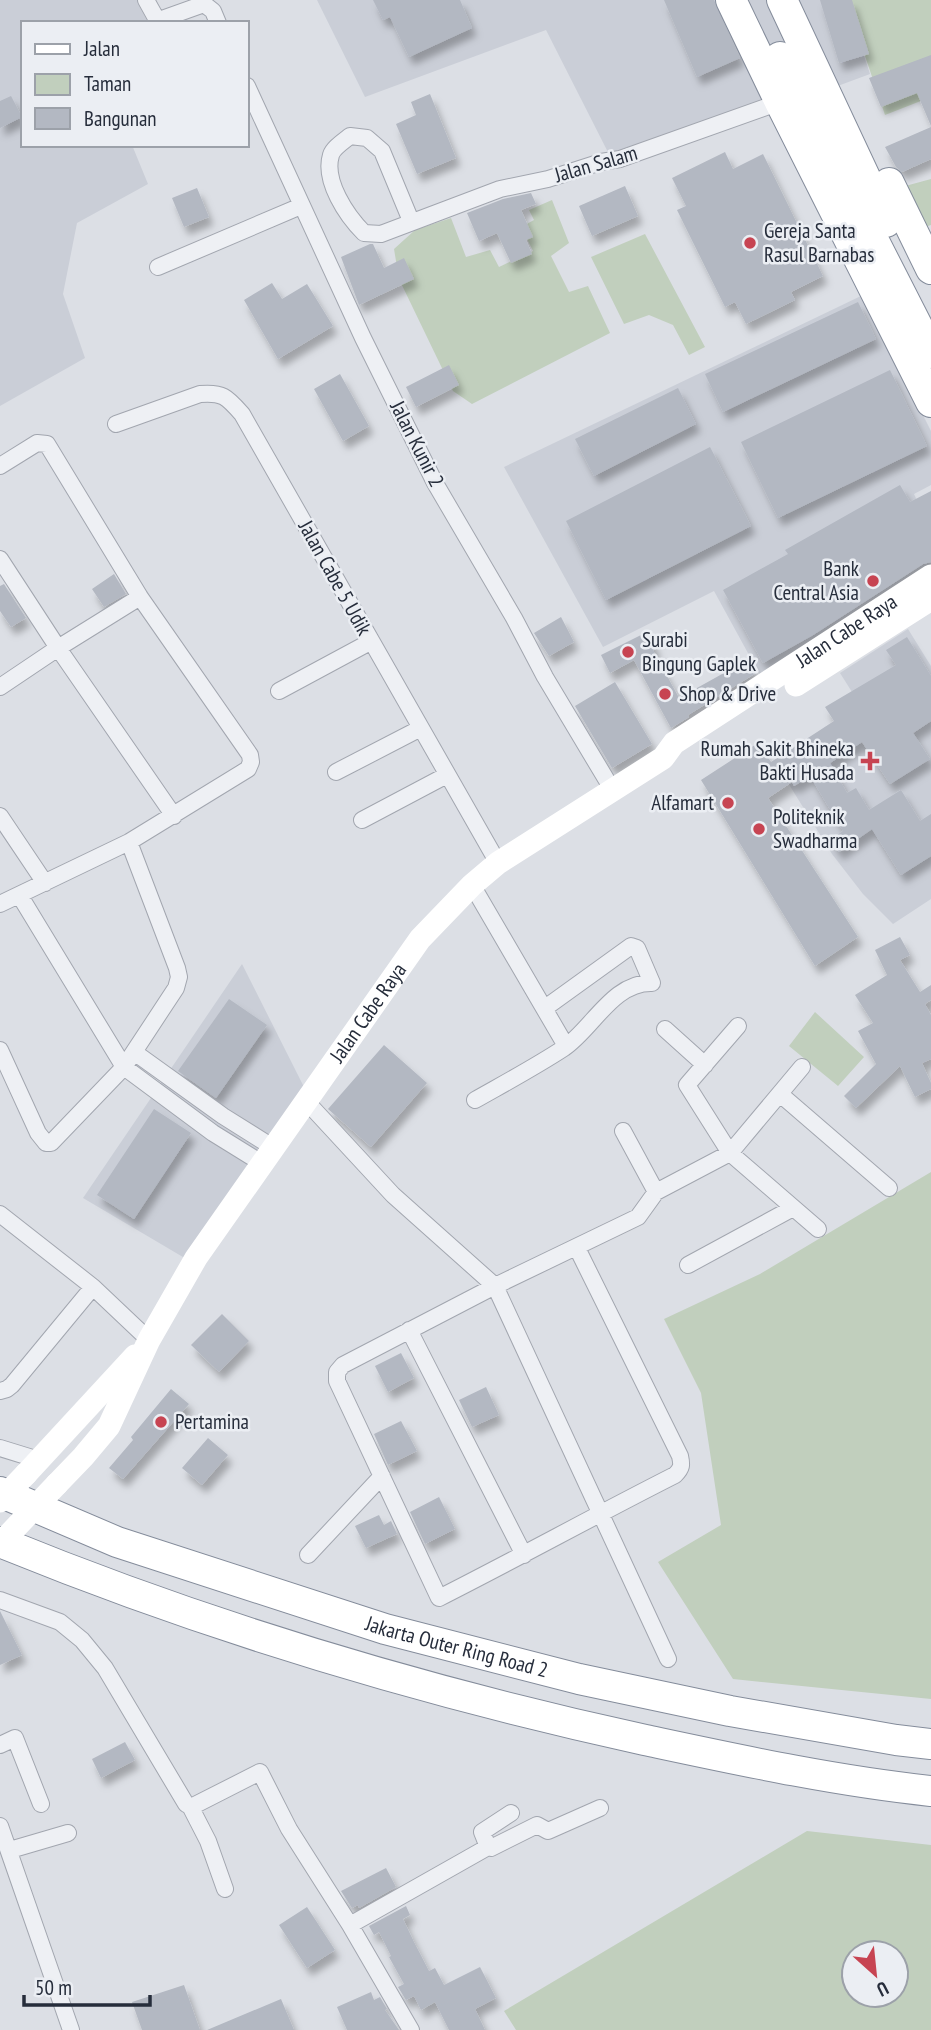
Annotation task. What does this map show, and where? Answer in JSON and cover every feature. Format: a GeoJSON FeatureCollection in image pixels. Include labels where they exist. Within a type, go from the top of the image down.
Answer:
{"type":"FeatureCollection","features":[{"type":"Feature","properties":{"kind":"highway"},"geometry":{"type":"LineString","coordinates":[[731,0],[931,402]]}},
{"type":"Feature","properties":{"kind":"highway"},"geometry":{"type":"LineString","coordinates":[[751,0],[931,353]]}},
{"type":"Feature","properties":{"kind":"highway"},"geometry":{"type":"LineString","coordinates":[[782,0],[931,314]]}},
{"type":"Feature","properties":{"kind":"highway"},"geometry":{"type":"LineString","coordinates":[[800,0],[931,268]]}},
{"type":"Feature","properties":{"kind":"highway","name":"Jakarta Outer Ring Road 2"},"geometry":{"type":"LineString","coordinates":[[0,1492],[117,1542],[385,1629],[579,1679],[718,1709],[931,1744]]}},
{"type":"Feature","properties":{"kind":"highway"},"geometry":{"type":"LineString","coordinates":[[0,1543],[97,1582],[381,1674],[569,1723],[705,1752],[898,1788],[931,1791]]}},
{"type":"Feature","properties":{"kind":"main road","name":"Jalan Cabe Raya"},"geometry":{"type":"LineString","coordinates":[[0,1543],[83,1457],[109,1426],[149,1340],[196,1258],[420,939],[472,884],[498,863],[663,758],[674,743],[829,645],[931,576]]}},
{"type":"Feature","properties":{"kind":"main road","name":"Jalan Cabe Raya"},"geometry":{"type":"LineString","coordinates":[[663,758],[682,756],[931,599]]}},
{"type":"Feature","properties":{"kind":"main road","name":"Jalan Cabe Raya"},"geometry":{"type":"LineString","coordinates":[[0,1501],[149,1340]]}},
{"type":"Feature","properties":{"kind":"street"},"geometry":{"type":"LineString","coordinates":[[146,0],[156,18],[162,19],[204,4],[213,11],[217,21]]}},
{"type":"Feature","properties":{"kind":"street","name":"Jalan Kunir 2"},"geometry":{"type":"LineString","coordinates":[[248,88],[301,206],[435,483],[612,789]]}},
{"type":"Feature","properties":{"kind":"street","name":"Jalan Salam"},"geometry":{"type":"LineString","coordinates":[[411,221],[382,151],[366,138],[350,136],[331,153],[329,171],[335,190],[364,233],[380,234],[500,189],[620,159],[780,102]]}},
{"type":"Feature","properties":{"kind":"street"},"geometry":{"type":"LineString","coordinates":[[158,267],[301,206]]}},
{"type":"Feature","properties":{"kind":"street","name":"Jalan Cabe 5 Udik"},"geometry":{"type":"LineString","coordinates":[[116,424],[200,394],[227,396],[248,425],[321,550],[370,642],[498,863]]}},
{"type":"Feature","properties":{"kind":"street"},"geometry":{"type":"LineString","coordinates":[[0,466],[37,443],[47,444],[141,597],[250,755],[251,762],[248,769],[129,842],[0,904]]}},
{"type":"Feature","properties":{"kind":"street"},"geometry":{"type":"LineString","coordinates":[[2,568],[174,816]]}},
{"type":"Feature","properties":{"kind":"street"},"geometry":{"type":"LineString","coordinates":[[0,687],[141,597]]}},
{"type":"Feature","properties":{"kind":"street"},"geometry":{"type":"LineString","coordinates":[[279,691],[370,642]]}},
{"type":"Feature","properties":{"kind":"street"},"geometry":{"type":"LineString","coordinates":[[336,772],[421,729]]}},
{"type":"Feature","properties":{"kind":"street"},"geometry":{"type":"LineString","coordinates":[[362,820],[447,775]]}},
{"type":"Feature","properties":{"kind":"street"},"geometry":{"type":"LineString","coordinates":[[0,816],[45,883]]}},
{"type":"Feature","properties":{"kind":"street"},"geometry":{"type":"LineString","coordinates":[[0,1050],[38,1133],[46,1143],[51,1143],[124,1067],[176,988],[179,977],[129,842]]}},
{"type":"Feature","properties":{"kind":"street"},"geometry":{"type":"LineString","coordinates":[[472,884],[566,1046]]}},
{"type":"Feature","properties":{"kind":"street"},"geometry":{"type":"LineString","coordinates":[[20,896],[124,1067],[213,1133],[269,1156]]}},
{"type":"Feature","properties":{"kind":"street"},"geometry":{"type":"LineString","coordinates":[[475,1100],[566,1046],[623,991],[641,983],[652,983],[637,948],[629,948],[545,1008]]}},
{"type":"Feature","properties":{"kind":"street"},"geometry":{"type":"LineString","coordinates":[[738,1026],[687,1085],[730,1153],[818,1229]]}},
{"type":"Feature","properties":{"kind":"street"},"geometry":{"type":"LineString","coordinates":[[665,1029],[705,1065]]}},
{"type":"Feature","properties":{"kind":"street"},"geometry":{"type":"LineString","coordinates":[[134,1052],[223,1116],[269,1156]]}},
{"type":"Feature","properties":{"kind":"street"},"geometry":{"type":"LineString","coordinates":[[577,1248],[680,1456],[681,1470],[439,1598],[335,1377],[343,1365],[495,1286],[638,1217],[656,1192],[730,1153],[802,1067]]}},
{"type":"Feature","properties":{"kind":"street"},"geometry":{"type":"LineString","coordinates":[[780,1094],[889,1188]]}},
{"type":"Feature","properties":{"kind":"street"},"geometry":{"type":"LineString","coordinates":[[306,1101],[393,1195],[495,1286],[668,1659]]}},
{"type":"Feature","properties":{"kind":"street"},"geometry":{"type":"LineString","coordinates":[[623,1131],[656,1192]]}},
{"type":"Feature","properties":{"kind":"street"},"geometry":{"type":"LineString","coordinates":[[688,1265],[793,1208]]}},
{"type":"Feature","properties":{"kind":"street"},"geometry":{"type":"LineString","coordinates":[[0,1214],[93,1287],[149,1340]]}},
{"type":"Feature","properties":{"kind":"street"},"geometry":{"type":"LineString","coordinates":[[0,1391],[12,1385],[93,1287]]}},
{"type":"Feature","properties":{"kind":"street"},"geometry":{"type":"LineString","coordinates":[[409,1330],[524,1555]]}},
{"type":"Feature","properties":{"kind":"street"},"geometry":{"type":"LineString","coordinates":[[0,1448],[33,1467]]}},
{"type":"Feature","properties":{"kind":"street"},"geometry":{"type":"LineString","coordinates":[[308,1555],[382,1476]]}},
{"type":"Feature","properties":{"kind":"street"},"geometry":{"type":"LineString","coordinates":[[0,1600],[60,1622],[82,1640],[105,1668],[186,1804],[190,1806],[208,1841],[225,1889]]}},
{"type":"Feature","properties":{"kind":"street"},"geometry":{"type":"LineString","coordinates":[[0,1745],[15,1738],[41,1804]]}},
{"type":"Feature","properties":{"kind":"street"},"geometry":{"type":"LineString","coordinates":[[190,1806],[260,1772],[289,1829],[350,1925],[411,2030]]}},
{"type":"Feature","properties":{"kind":"street"},"geometry":{"type":"LineString","coordinates":[[350,1925],[488,1847],[491,1848],[537,1825],[548,1830],[600,1808]]}},
{"type":"Feature","properties":{"kind":"street"},"geometry":{"type":"LineString","coordinates":[[488,1847],[482,1832],[511,1813]]}},
{"type":"Feature","properties":{"kind":"street"},"geometry":{"type":"LineString","coordinates":[[0,1826],[71,2030]]}},
{"type":"Feature","properties":{"kind":"street"},"geometry":{"type":"LineString","coordinates":[[10,1850],[68,1833]]}},
{"type":"Feature","properties":{"kind":"shaded area"},"geometry":{"type":"Polygon","coordinates":[[[0,0],[140,0],[150,21],[21,21],[21,147],[133,147],[148,184],[77,223],[63,294],[85,358],[0,406],[0,0]]]}},
{"type":"Feature","properties":{"kind":"shaded area"},"geometry":{"type":"Polygon","coordinates":[[[317,0],[846,0],[870,74],[616,168],[546,30],[365,97],[317,0]]]}},
{"type":"Feature","properties":{"kind":"shaded area"},"geometry":{"type":"Polygon","coordinates":[[[863,295],[931,431],[931,485],[914,494],[931,530],[931,576],[765,684],[714,591],[603,647],[504,467],[863,295]]]}},
{"type":"Feature","properties":{"kind":"shaded area","name":"Rumah Sakit Bhineka Bakti Husada"},"geometry":{"type":"Polygon","coordinates":[[[908,629],[931,666],[931,899],[893,924],[863,894],[832,854],[785,778],[869,719],[840,673],[908,629]]]}},
{"type":"Feature","properties":{"kind":"shaded area"},"geometry":{"type":"Polygon","coordinates":[[[242,964],[306,1091],[188,1260],[83,1198],[242,964]]]}},
{"type":"Feature","properties":{"kind":"green space"},"geometry":{"type":"Polygon","coordinates":[[[846,0],[931,0],[931,97],[885,115],[846,0]]]}},
{"type":"Feature","properties":{"kind":"green space"},"geometry":{"type":"Polygon","coordinates":[[[931,179],[931,225],[919,229],[898,188],[931,179]]]}},
{"type":"Feature","properties":{"kind":"green space"},"geometry":{"type":"Polygon","coordinates":[[[552,200],[569,243],[551,256],[569,292],[588,286],[610,333],[472,404],[453,391],[399,279],[394,249],[415,230],[451,218],[466,257],[490,250],[499,267],[533,251],[521,227],[534,220],[529,210],[552,200]]]}},
{"type":"Feature","properties":{"kind":"green space"},"geometry":{"type":"Polygon","coordinates":[[[645,234],[705,347],[689,355],[673,325],[649,315],[624,324],[591,257],[645,234]]]}},
{"type":"Feature","properties":{"kind":"green space"},"geometry":{"type":"Polygon","coordinates":[[[815,1012],[864,1057],[838,1086],[789,1046],[815,1012]]]}},
{"type":"Feature","properties":{"kind":"green space"},"geometry":{"type":"Polygon","coordinates":[[[931,1172],[931,1699],[733,1679],[658,1562],[721,1525],[701,1393],[664,1319],[760,1274],[931,1172]]]}},
{"type":"Feature","properties":{"kind":"green space"},"geometry":{"type":"Polygon","coordinates":[[[807,1831],[931,1845],[931,2030],[516,2030],[504,2011],[807,1831]]]}},
{"type":"Feature","properties":{"kind":"building"},"geometry":{"type":"Polygon","coordinates":[[[373,0],[460,0],[472,28],[409,57],[390,17],[383,20],[373,0]]]}},
{"type":"Feature","properties":{"kind":"building"},"geometry":{"type":"Polygon","coordinates":[[[664,0],[714,0],[740,58],[697,77],[664,0]]]}},
{"type":"Feature","properties":{"kind":"building"},"geometry":{"type":"Polygon","coordinates":[[[820,0],[852,0],[869,54],[839,63],[820,0]]]}},
{"type":"Feature","properties":{"kind":"building"},"geometry":{"type":"Polygon","coordinates":[[[931,55],[931,126],[917,93],[881,107],[869,78],[931,55]]]}},
{"type":"Feature","properties":{"kind":"building"},"geometry":{"type":"Polygon","coordinates":[[[430,94],[456,158],[417,174],[396,124],[416,115],[411,102],[430,94]]]}},
{"type":"Feature","properties":{"kind":"building"},"geometry":{"type":"Polygon","coordinates":[[[11,96],[21,118],[0,128],[0,101],[11,96]]]}},
{"type":"Feature","properties":{"kind":"building"},"geometry":{"type":"Polygon","coordinates":[[[931,127],[931,159],[902,172],[896,167],[885,147],[931,127]]]}},
{"type":"Feature","properties":{"kind":"building","name":"Gereja Santa Rasul Barnabas"},"geometry":{"type":"Polygon","coordinates":[[[725,152],[733,169],[763,154],[823,276],[791,292],[795,300],[746,324],[735,302],[725,307],[677,210],[686,206],[672,178],[725,152]]]}},
{"type":"Feature","properties":{"kind":"building"},"geometry":{"type":"Polygon","coordinates":[[[625,186],[638,216],[592,236],[579,206],[625,186]]]}},
{"type":"Feature","properties":{"kind":"building"},"geometry":{"type":"Polygon","coordinates":[[[197,188],[209,217],[184,227],[172,198],[197,188]]]}},
{"type":"Feature","properties":{"kind":"building"},"geometry":{"type":"Polygon","coordinates":[[[531,193],[536,204],[521,210],[533,237],[526,240],[532,254],[511,263],[497,233],[479,241],[467,213],[503,199],[531,193]]]}},
{"type":"Feature","properties":{"kind":"building"},"geometry":{"type":"Polygon","coordinates":[[[373,244],[384,268],[404,258],[414,279],[359,305],[341,257],[373,244]]]}},
{"type":"Feature","properties":{"kind":"building"},"geometry":{"type":"Polygon","coordinates":[[[272,283],[282,299],[307,284],[333,326],[278,359],[244,300],[272,283]]]}},
{"type":"Feature","properties":{"kind":"building"},"geometry":{"type":"Polygon","coordinates":[[[858,302],[876,339],[723,412],[705,374],[858,302]]]}},
{"type":"Feature","properties":{"kind":"building"},"geometry":{"type":"Polygon","coordinates":[[[449,365],[459,385],[416,407],[406,387],[449,365]]]}},
{"type":"Feature","properties":{"kind":"building"},"geometry":{"type":"Polygon","coordinates":[[[890,370],[927,446],[778,518],[741,442],[890,370]]]}},
{"type":"Feature","properties":{"kind":"building"},"geometry":{"type":"Polygon","coordinates":[[[340,374],[369,426],[343,441],[314,389],[340,374]]]}},
{"type":"Feature","properties":{"kind":"building"},"geometry":{"type":"Polygon","coordinates":[[[678,388],[696,424],[594,476],[575,439],[678,388]]]}},
{"type":"Feature","properties":{"kind":"building"},"geometry":{"type":"Polygon","coordinates":[[[710,447],[751,526],[606,600],[566,521],[710,447]]]}},
{"type":"Feature","properties":{"kind":"building"},"geometry":{"type":"Polygon","coordinates":[[[900,485],[910,502],[931,491],[931,562],[923,564],[813,635],[763,663],[723,590],[788,554],[785,550],[900,485]]]}},
{"type":"Feature","properties":{"kind":"building"},"geometry":{"type":"Polygon","coordinates":[[[114,574],[126,594],[104,607],[92,589],[114,574]]]}},
{"type":"Feature","properties":{"kind":"building"},"geometry":{"type":"Polygon","coordinates":[[[4,584],[26,618],[11,627],[0,611],[0,586],[4,584]]]}},
{"type":"Feature","properties":{"kind":"building"},"geometry":{"type":"Polygon","coordinates":[[[561,617],[574,642],[549,656],[534,633],[561,617]]]}},
{"type":"Feature","properties":{"kind":"building"},"geometry":{"type":"Polygon","coordinates":[[[647,632],[656,649],[653,650],[679,698],[749,659],[756,673],[671,728],[634,660],[610,673],[601,655],[647,632]]]}},
{"type":"Feature","properties":{"kind":"building"},"geometry":{"type":"Polygon","coordinates":[[[907,637],[931,676],[931,721],[913,733],[930,759],[890,784],[862,742],[830,763],[847,793],[856,788],[869,810],[901,790],[920,821],[931,814],[931,856],[901,875],[872,829],[839,852],[830,840],[843,831],[810,776],[794,786],[792,782],[768,798],[858,937],[815,966],[701,780],[758,743],[771,762],[834,721],[825,707],[896,665],[886,650],[907,637]]]}},
{"type":"Feature","properties":{"kind":"building"},"geometry":{"type":"Polygon","coordinates":[[[615,682],[652,744],[612,768],[575,706],[615,682]]]}},
{"type":"Feature","properties":{"kind":"building"},"geometry":{"type":"Polygon","coordinates":[[[900,937],[910,955],[900,960],[920,992],[931,985],[931,1000],[925,1004],[931,1015],[931,1059],[922,1063],[931,1089],[915,1097],[900,1066],[856,1108],[844,1096],[876,1064],[858,1031],[873,1023],[855,995],[887,975],[875,950],[900,937]]]}},
{"type":"Feature","properties":{"kind":"building"},"geometry":{"type":"Polygon","coordinates":[[[229,999],[267,1025],[216,1098],[178,1071],[229,999]]]}},
{"type":"Feature","properties":{"kind":"building"},"geometry":{"type":"Polygon","coordinates":[[[384,1045],[427,1083],[371,1147],[328,1109],[384,1045]]]}},
{"type":"Feature","properties":{"kind":"building"},"geometry":{"type":"Polygon","coordinates":[[[154,1109],[191,1133],[134,1219],[97,1195],[154,1109]]]}},
{"type":"Feature","properties":{"kind":"building"},"geometry":{"type":"Polygon","coordinates":[[[222,1314],[249,1341],[219,1372],[191,1345],[222,1314]]]}},
{"type":"Feature","properties":{"kind":"building"},"geometry":{"type":"Polygon","coordinates":[[[401,1353],[414,1378],[388,1392],[375,1366],[401,1353]]]}},
{"type":"Feature","properties":{"kind":"building"},"geometry":{"type":"Polygon","coordinates":[[[486,1387],[499,1415],[472,1427],[459,1400],[486,1387]]]}},
{"type":"Feature","properties":{"kind":"building"},"geometry":{"type":"Polygon","coordinates":[[[171,1389],[189,1404],[123,1479],[109,1468],[171,1389]]]}},
{"type":"Feature","properties":{"kind":"building"},"geometry":{"type":"Polygon","coordinates":[[[401,1421],[417,1451],[388,1465],[374,1434],[401,1421]]]}},
{"type":"Feature","properties":{"kind":"building"},"geometry":{"type":"Polygon","coordinates":[[[208,1438],[228,1455],[202,1485],[182,1468],[208,1438]]]}},
{"type":"Feature","properties":{"kind":"building"},"geometry":{"type":"Polygon","coordinates":[[[439,1497],[455,1529],[425,1544],[410,1512],[439,1497]]]}},
{"type":"Feature","properties":{"kind":"building"},"geometry":{"type":"Polygon","coordinates":[[[379,1515],[384,1525],[391,1521],[397,1534],[366,1548],[355,1526],[379,1515]]]}},
{"type":"Feature","properties":{"kind":"building"},"geometry":{"type":"Polygon","coordinates":[[[0,1611],[22,1655],[0,1665],[0,1611]]]}},
{"type":"Feature","properties":{"kind":"building"},"geometry":{"type":"Polygon","coordinates":[[[125,1742],[135,1760],[101,1778],[92,1759],[125,1742]]]}},
{"type":"Feature","properties":{"kind":"building"},"geometry":{"type":"Polygon","coordinates":[[[386,1868],[396,1887],[359,1908],[358,1905],[352,1908],[341,1891],[386,1868]]]}},
{"type":"Feature","properties":{"kind":"building"},"geometry":{"type":"Polygon","coordinates":[[[406,1906],[410,1915],[403,1919],[414,1942],[429,1971],[435,1968],[444,1985],[480,1967],[496,1998],[475,2009],[485,2030],[449,2030],[435,2002],[421,2010],[414,1996],[406,2000],[398,1987],[404,1984],[379,1932],[374,1935],[369,1926],[406,1906]]]}},
{"type":"Feature","properties":{"kind":"building"},"geometry":{"type":"Polygon","coordinates":[[[307,1907],[335,1950],[307,1968],[279,1925],[307,1907]]]}},
{"type":"Feature","properties":{"kind":"building"},"geometry":{"type":"Polygon","coordinates":[[[184,1985],[200,2030],[142,2030],[132,2002],[184,1985]]]}},
{"type":"Feature","properties":{"kind":"building"},"geometry":{"type":"Polygon","coordinates":[[[371,1992],[374,2000],[380,1997],[387,2009],[385,2010],[399,2030],[347,2030],[337,2007],[371,1992]]]}},
{"type":"Feature","properties":{"kind":"building"},"geometry":{"type":"Polygon","coordinates":[[[281,1999],[294,2030],[207,2030],[281,1999]]]}},
{"type":"Feature","properties":{"kind":"place","name":"Gereja Santa Rasul Barnabas"},"geometry":{"type":"Point","coordinates":[750,243]}},
{"type":"Feature","properties":{"kind":"place","name":"Bank Central Asia"},"geometry":{"type":"Point","coordinates":[873,581]}},
{"type":"Feature","properties":{"kind":"place","name":"Surabi Bingung Gaplek"},"geometry":{"type":"Point","coordinates":[628,652]}},
{"type":"Feature","properties":{"kind":"place","name":"Shop & Drive"},"geometry":{"type":"Point","coordinates":[665,694]}},
{"type":"Feature","properties":{"kind":"place","name":"Rumah Sakit Bhineka Bakti Husada"},"geometry":{"type":"Point","coordinates":[870,761]}},
{"type":"Feature","properties":{"kind":"place","name":"Alfamart"},"geometry":{"type":"Point","coordinates":[728,803]}},
{"type":"Feature","properties":{"kind":"place","name":"Politeknik Swadharma"},"geometry":{"type":"Point","coordinates":[759,829]}},
{"type":"Feature","properties":{"kind":"place","name":"Pertamina"},"geometry":{"type":"Point","coordinates":[161,1422]}}]}
